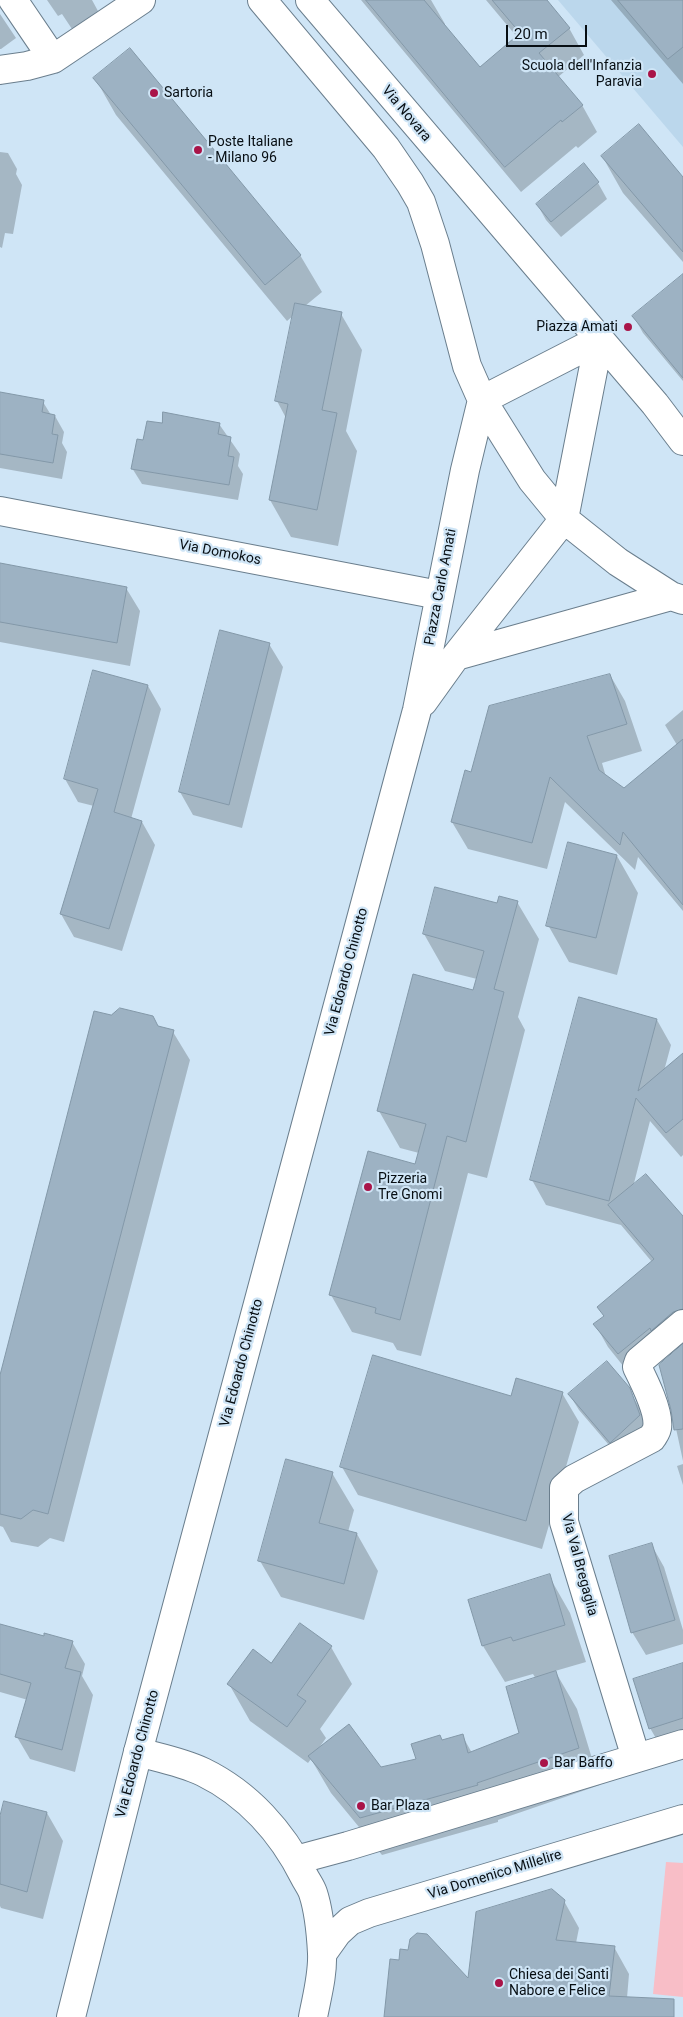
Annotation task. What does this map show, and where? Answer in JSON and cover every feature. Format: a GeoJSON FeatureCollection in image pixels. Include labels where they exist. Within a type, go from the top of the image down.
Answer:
{"type":"FeatureCollection","features":[{"type":"Feature","properties":{"kind":"street"},"geometry":{"type":"LineString","coordinates":[[13,0],[53,59]]}},
{"type":"Feature","properties":{"kind":"street"},"geometry":{"type":"LineString","coordinates":[[0,70],[27,66],[53,59],[141,0]]}},
{"type":"Feature","properties":{"kind":"street","name":"Piazza Carlo Amati"},"geometry":{"type":"LineString","coordinates":[[262,0],[386,148],[410,183],[426,214],[467,366],[482,400],[532,480],[564,519],[618,562],[677,598]]}},
{"type":"Feature","properties":{"kind":"street","name":"Via Novara"},"geometry":{"type":"LineString","coordinates":[[310,0],[599,340]]}},
{"type":"Feature","properties":{"kind":"street"},"geometry":{"type":"LineString","coordinates":[[482,400],[599,340],[655,404],[683,441]]}},
{"type":"Feature","properties":{"kind":"street","name":"Piazza Carlo Amati"},"geometry":{"type":"LineString","coordinates":[[417,710],[456,656],[564,519],[599,340]]}},
{"type":"Feature","properties":{"kind":"street","name":"Piazza Carlo Amati"},"geometry":{"type":"LineString","coordinates":[[417,710],[465,470],[482,400]]}},
{"type":"Feature","properties":{"kind":"street","name":"Via Domokos"},"geometry":{"type":"LineString","coordinates":[[0,512],[439,595]]}},
{"type":"Feature","properties":{"kind":"street","name":"Piazza Carlo Amati"},"geometry":{"type":"LineString","coordinates":[[456,656],[677,598]]}},
{"type":"Feature","properties":{"kind":"street","name":"Via Edoardo Chinotto"},"geometry":{"type":"LineString","coordinates":[[70,2017],[138,1752],[417,710]]}},
{"type":"Feature","properties":{"kind":"street","name":"Via Val Bregaglia"},"geometry":{"type":"LineString","coordinates":[[636,1758],[564,1522],[564,1488],[574,1479],[652,1438],[658,1428],[656,1417],[648,1389],[637,1368],[639,1361],[683,1324]]}},
{"type":"Feature","properties":{"kind":"street"},"geometry":{"type":"LineString","coordinates":[[296,1860],[348,1846],[683,1744]]}},
{"type":"Feature","properties":{"kind":"street"},"geometry":{"type":"LineString","coordinates":[[138,1752],[184,1764],[229,1788],[255,1807],[276,1831],[296,1860],[313,1892],[319,1922],[322,1954],[321,1981],[313,2017]]}},
{"type":"Feature","properties":{"kind":"street","name":"Via Domenico Millelire"},"geometry":{"type":"LineString","coordinates":[[322,1954],[350,1921],[369,1913],[683,1819]]}},
{"type":"Feature","properties":{"kind":"shaded area","name":"Scuola dell'Infanzia Paravia"},"geometry":{"type":"Polygon","coordinates":[[[558,0],[683,0],[683,147],[558,0]]]}},
{"type":"Feature","properties":{"kind":"shaded area"},"geometry":{"type":"Polygon","coordinates":[[[666,1862],[683,1863],[683,1997],[653,1994],[666,1862]]]}},
{"type":"Feature","properties":{"kind":"building"},"geometry":{"type":"Polygon","coordinates":[[[366,0],[424,0],[480,67],[520,33],[492,0],[547,0],[570,28],[539,53],[583,105],[562,122],[561,120],[505,167],[366,0]]]}},
{"type":"Feature","properties":{"kind":"building"},"geometry":{"type":"Polygon","coordinates":[[[618,0],[683,0],[683,47],[668,59],[618,0]]]}},
{"type":"Feature","properties":{"kind":"building"},"geometry":{"type":"Polygon","coordinates":[[[130,48],[301,255],[265,285],[93,78],[130,48]]]}},
{"type":"Feature","properties":{"kind":"building"},"geometry":{"type":"Polygon","coordinates":[[[639,124],[683,177],[683,252],[601,156],[639,124]]]}},
{"type":"Feature","properties":{"kind":"building"},"geometry":{"type":"Polygon","coordinates":[[[584,163],[599,182],[551,222],[536,204],[584,163]]]}},
{"type":"Feature","properties":{"kind":"building"},"geometry":{"type":"Polygon","coordinates":[[[683,274],[683,378],[632,316],[683,274]]]}},
{"type":"Feature","properties":{"kind":"building"},"geometry":{"type":"Polygon","coordinates":[[[295,303],[342,312],[322,410],[337,413],[317,510],[269,500],[288,404],[275,401],[295,303]]]}},
{"type":"Feature","properties":{"kind":"building"},"geometry":{"type":"Polygon","coordinates":[[[0,392],[44,400],[42,412],[55,415],[52,434],[58,435],[53,463],[0,454],[0,392]]]}},
{"type":"Feature","properties":{"kind":"building"},"geometry":{"type":"Polygon","coordinates":[[[163,412],[220,423],[218,434],[231,437],[228,456],[234,457],[229,485],[131,469],[137,439],[143,440],[147,421],[162,423],[163,412]]]}},
{"type":"Feature","properties":{"kind":"building"},"geometry":{"type":"Polygon","coordinates":[[[0,563],[127,587],[117,643],[0,622],[0,563]]]}},
{"type":"Feature","properties":{"kind":"building"},"geometry":{"type":"Polygon","coordinates":[[[220,630],[270,643],[229,805],[179,792],[220,630]]]}},
{"type":"Feature","properties":{"kind":"building"},"geometry":{"type":"Polygon","coordinates":[[[93,670],[148,685],[114,812],[142,821],[109,929],[60,914],[98,789],[64,779],[93,670]]]}},
{"type":"Feature","properties":{"kind":"building"},"geometry":{"type":"Polygon","coordinates":[[[610,674],[627,724],[587,736],[599,770],[624,788],[683,739],[683,905],[623,832],[620,845],[550,777],[532,843],[451,822],[465,770],[471,772],[489,706],[610,674]]]}},
{"type":"Feature","properties":{"kind":"building"},"geometry":{"type":"Polygon","coordinates":[[[568,842],[617,855],[596,938],[546,926],[568,842]]]}},
{"type":"Feature","properties":{"kind":"building"},"geometry":{"type":"Polygon","coordinates":[[[435,887],[497,903],[499,896],[518,901],[494,989],[504,992],[466,1142],[447,1136],[400,1320],[375,1313],[376,1308],[329,1295],[368,1151],[415,1164],[426,1124],[377,1111],[413,974],[473,990],[484,951],[423,934],[435,887]]]}},
{"type":"Feature","properties":{"kind":"building"},"geometry":{"type":"Polygon","coordinates":[[[579,997],[657,1019],[638,1091],[683,1053],[683,1119],[666,1133],[636,1098],[609,1201],[530,1180],[579,997]]]}},
{"type":"Feature","properties":{"kind":"building"},"geometry":{"type":"Polygon","coordinates":[[[120,1008],[153,1016],[158,1026],[174,1030],[48,1514],[33,1510],[21,1519],[0,1514],[0,1375],[94,1011],[111,1015],[120,1008]]]}},
{"type":"Feature","properties":{"kind":"building"},"geometry":{"type":"Polygon","coordinates":[[[646,1174],[683,1216],[683,1309],[673,1312],[651,1331],[650,1328],[618,1354],[593,1324],[604,1316],[597,1307],[654,1259],[608,1205],[646,1174]]]}},
{"type":"Feature","properties":{"kind":"building"},"geometry":{"type":"Polygon","coordinates":[[[683,1344],[683,1429],[674,1430],[671,1410],[659,1365],[683,1344]]]}},
{"type":"Feature","properties":{"kind":"building"},"geometry":{"type":"Polygon","coordinates":[[[373,1355],[511,1396],[516,1378],[563,1392],[526,1521],[340,1467],[373,1355]]]}},
{"type":"Feature","properties":{"kind":"building"},"geometry":{"type":"Polygon","coordinates":[[[607,1361],[630,1388],[640,1415],[610,1443],[568,1394],[607,1361]]]}},
{"type":"Feature","properties":{"kind":"building"},"geometry":{"type":"Polygon","coordinates":[[[286,1459],[333,1472],[319,1523],[357,1533],[344,1584],[258,1561],[286,1459]]]}},
{"type":"Feature","properties":{"kind":"building"},"geometry":{"type":"Polygon","coordinates":[[[652,1543],[675,1620],[631,1633],[609,1556],[652,1543]]]}},
{"type":"Feature","properties":{"kind":"building"},"geometry":{"type":"Polygon","coordinates":[[[550,1574],[565,1625],[513,1641],[511,1637],[482,1646],[468,1600],[550,1574]]]}},
{"type":"Feature","properties":{"kind":"building"},"geometry":{"type":"Polygon","coordinates":[[[300,1623],[332,1646],[297,1695],[306,1701],[287,1727],[227,1684],[253,1649],[271,1663],[300,1623]]]}},
{"type":"Feature","properties":{"kind":"building"},"geometry":{"type":"Polygon","coordinates":[[[0,1624],[44,1636],[44,1633],[73,1641],[65,1668],[81,1672],[62,1750],[15,1737],[31,1683],[0,1674],[0,1624]]]}},
{"type":"Feature","properties":{"kind":"building"},"geometry":{"type":"Polygon","coordinates":[[[683,1663],[683,1718],[649,1729],[633,1679],[683,1663]]]}},
{"type":"Feature","properties":{"kind":"building"},"geometry":{"type":"Polygon","coordinates":[[[556,1671],[579,1748],[477,1783],[478,1785],[360,1818],[308,1756],[349,1724],[381,1767],[416,1759],[411,1744],[440,1735],[442,1740],[463,1734],[468,1753],[519,1733],[506,1687],[556,1671]]]}},
{"type":"Feature","properties":{"kind":"building"},"geometry":{"type":"Polygon","coordinates":[[[4,1801],[47,1812],[27,1892],[0,1884],[0,1816],[4,1801]]]}},
{"type":"Feature","properties":{"kind":"building","name":"Chiesa dei Santi Nabore e Felice"},"geometry":{"type":"Polygon","coordinates":[[[552,1889],[565,1900],[556,1940],[615,1946],[609,1996],[674,1999],[674,2017],[384,2017],[390,1959],[399,1960],[400,1949],[408,1950],[410,1939],[417,1933],[427,1934],[468,1978],[476,1912],[552,1889]]]}},
{"type":"Feature","properties":{"kind":"place","name":"Scuola dell'Infanzia Paravia"},"geometry":{"type":"Point","coordinates":[652,74]}},
{"type":"Feature","properties":{"kind":"place","name":"Sartoria"},"geometry":{"type":"Point","coordinates":[154,93]}},
{"type":"Feature","properties":{"kind":"place","name":"Poste Italiane - Milano 96"},"geometry":{"type":"Point","coordinates":[198,150]}},
{"type":"Feature","properties":{"kind":"place","name":"Piazza Amati"},"geometry":{"type":"Point","coordinates":[628,327]}},
{"type":"Feature","properties":{"kind":"place","name":"Pizzeria Tre Gnomi"},"geometry":{"type":"Point","coordinates":[368,1187]}},
{"type":"Feature","properties":{"kind":"place","name":"Bar Baffo"},"geometry":{"type":"Point","coordinates":[544,1763]}},
{"type":"Feature","properties":{"kind":"place","name":"Bar Plaza"},"geometry":{"type":"Point","coordinates":[361,1806]}},
{"type":"Feature","properties":{"kind":"place","name":"Chiesa dei Santi Nabore e Felice"},"geometry":{"type":"Point","coordinates":[499,1983]}}]}
